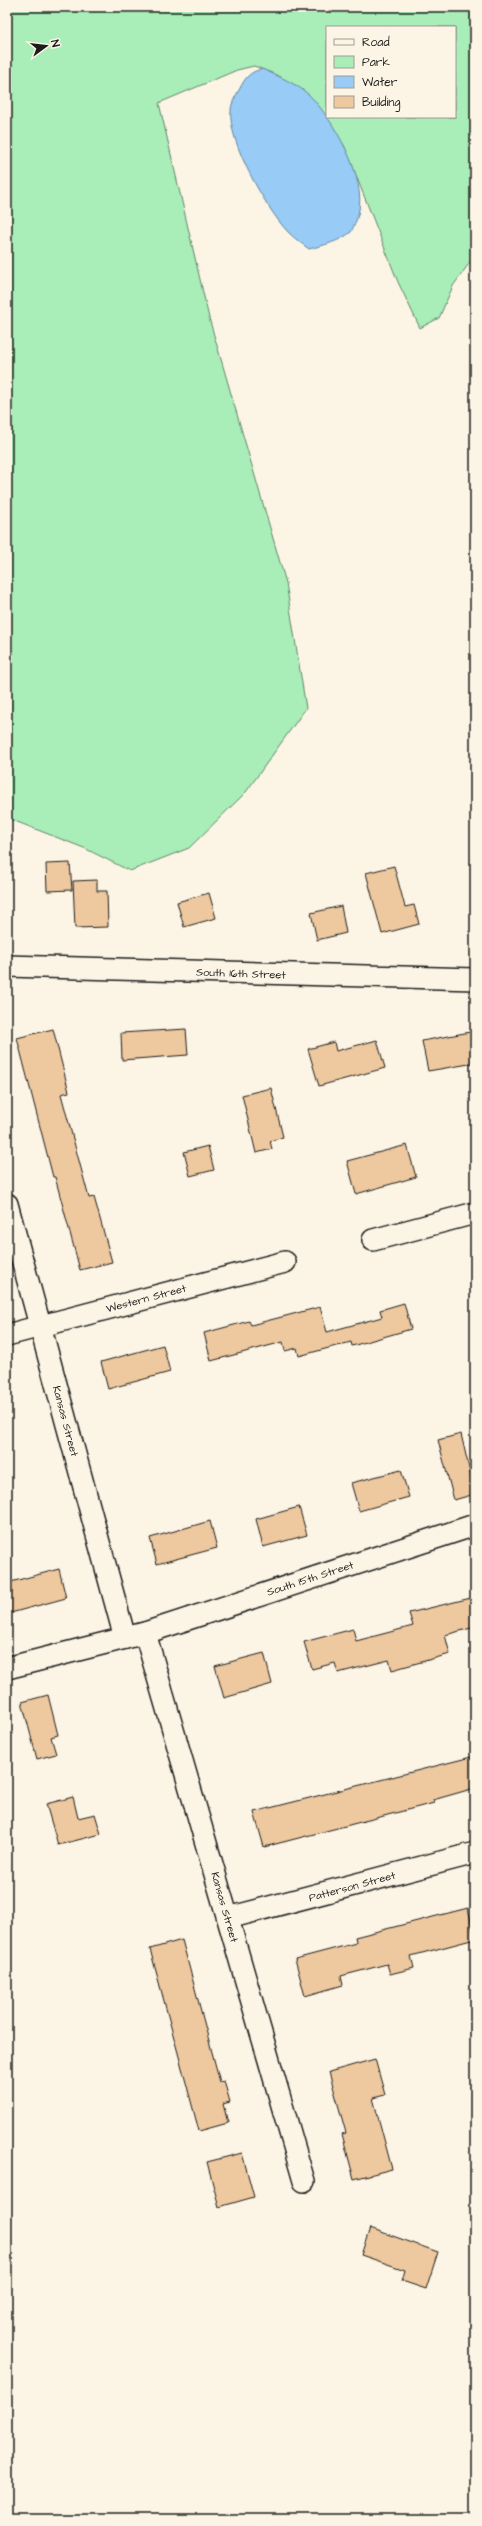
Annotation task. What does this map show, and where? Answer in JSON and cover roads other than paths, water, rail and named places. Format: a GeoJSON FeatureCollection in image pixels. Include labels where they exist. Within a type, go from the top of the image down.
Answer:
{"type":"FeatureCollection","features":[{"type":"Feature","properties":{"kind":"street","name":"South 16th Street"},"geometry":{"type":"LineString","coordinates":[[7,966],[475,979]]}},
{"type":"Feature","properties":{"kind":"street","name":"Kansas Street"},"geometry":{"type":"LineString","coordinates":[[7,1204],[125,1638]]}},
{"type":"Feature","properties":{"kind":"street"},"geometry":{"type":"LineString","coordinates":[[373,1240],[475,1213]]}},
{"type":"Feature","properties":{"kind":"street","name":"Western Street"},"geometry":{"type":"LineString","coordinates":[[7,1335],[285,1262]]}},
{"type":"Feature","properties":{"kind":"street","name":"South 15th Street"},"geometry":{"type":"LineString","coordinates":[[125,1638],[145,1633],[475,1524]]}},
{"type":"Feature","properties":{"kind":"street","name":"Kansas Street"},"geometry":{"type":"LineString","coordinates":[[145,1633],[304,2181]]}},
{"type":"Feature","properties":{"kind":"street"},"geometry":{"type":"LineString","coordinates":[[7,1668],[125,1638]]}},
{"type":"Feature","properties":{"kind":"street","name":"Patterson Street"},"geometry":{"type":"LineString","coordinates":[[228,1918],[475,1853]]}},
{"type":"Feature","properties":{"kind":"water"},"geometry":{"type":"Polygon","coordinates":[[[262,69],[303,90],[314,100],[342,141],[356,174],[359,191],[359,207],[356,221],[351,232],[336,241],[309,249],[288,232],[279,222],[250,174],[235,139],[231,123],[231,108],[245,79],[254,72],[262,69]]]}}]}
